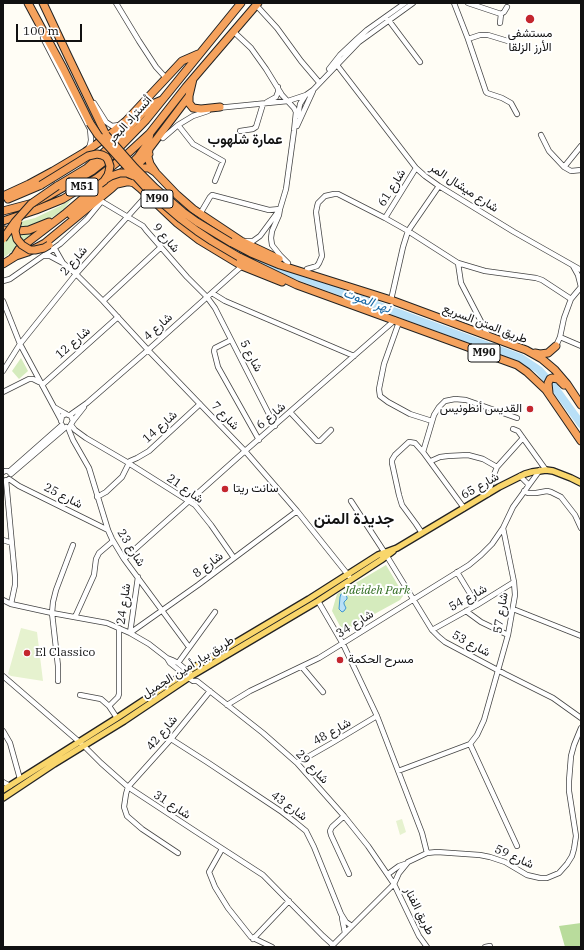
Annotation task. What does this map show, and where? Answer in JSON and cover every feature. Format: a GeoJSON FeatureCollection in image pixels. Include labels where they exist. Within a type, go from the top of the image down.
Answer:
{"type":"FeatureCollection","features":[{"type":"Feature","properties":{"kind":"highway","name":"M90"},"geometry":{"type":"LineString","coordinates":[[28,3],[98,135],[137,178],[181,219],[212,241],[239,257],[298,285],[517,365],[527,372],[549,393],[581,441]]}},
{"type":"Feature","properties":{"kind":"highway","name":"M90"},"geometry":{"type":"LineString","coordinates":[[43,3],[106,135],[134,168],[155,188],[183,212],[208,230],[251,253],[280,265],[363,291]]}},
{"type":"Feature","properties":{"kind":"highway","name":"أتستراد البحر"},"geometry":{"type":"LineString","coordinates":[[150,133],[257,4]]}},
{"type":"Feature","properties":{"kind":"highway","name":"أتستراد البحر"},"geometry":{"type":"LineString","coordinates":[[3,211],[26,205],[63,189],[92,171],[111,156],[131,137],[164,99],[238,5]]}},
{"type":"Feature","properties":{"kind":"highway"},"geometry":{"type":"LineString","coordinates":[[3,196],[50,173],[85,152],[114,131],[126,121],[182,61],[200,53]]}},
{"type":"Feature","properties":{"kind":"highway"},"geometry":{"type":"LineString","coordinates":[[13,257],[28,252],[45,243],[114,186],[148,155],[163,138],[189,100],[193,80]]}},
{"type":"Feature","properties":{"kind":"highway"},"geometry":{"type":"LineString","coordinates":[[3,238],[21,215],[36,200],[87,168],[117,140],[150,105],[164,99]]}},
{"type":"Feature","properties":{"kind":"highway"},"geometry":{"type":"LineString","coordinates":[[189,100],[191,106],[195,108],[220,107]]}},
{"type":"Feature","properties":{"kind":"highway"},"geometry":{"type":"LineString","coordinates":[[189,100],[151,146],[148,155],[150,165],[156,173],[193,209],[241,241],[288,263],[349,284],[363,291]]}},
{"type":"Feature","properties":{"kind":"highway"},"geometry":{"type":"LineString","coordinates":[[3,264],[52,232],[130,165],[144,150],[148,143],[150,133]]}},
{"type":"Feature","properties":{"kind":"highway","name":"M51"},"geometry":{"type":"LineString","coordinates":[[3,220],[36,210],[68,196],[115,164],[150,133]]}},
{"type":"Feature","properties":{"kind":"highway"},"geometry":{"type":"LineString","coordinates":[[3,200],[41,185],[88,156],[95,154],[104,156],[110,164],[109,172],[102,183]]}},
{"type":"Feature","properties":{"kind":"highway"},"geometry":{"type":"LineString","coordinates":[[156,173],[149,168],[143,168],[138,172],[136,177],[138,183],[158,205]]}},
{"type":"Feature","properties":{"kind":"highway"},"geometry":{"type":"LineString","coordinates":[[13,257],[20,249],[111,176],[123,173],[131,174],[137,178]]}},
{"type":"Feature","properties":{"kind":"highway"},"geometry":{"type":"LineString","coordinates":[[21,215],[17,222],[15,231],[17,239],[22,246],[30,250],[52,247],[101,202],[114,186],[123,182],[132,182],[177,223],[199,240],[242,266],[285,284],[298,285]]}},
{"type":"Feature","properties":{"kind":"highway"},"geometry":{"type":"LineString","coordinates":[[3,230],[29,230],[42,226],[66,213]]}},
{"type":"Feature","properties":{"kind":"highway","name":"طريق المتن السريع"},"geometry":{"type":"LineString","coordinates":[[363,291],[488,335],[528,351],[542,359],[570,388],[581,405]]}},
{"type":"Feature","properties":{"kind":"highway"},"geometry":{"type":"LineString","coordinates":[[549,393],[549,381],[552,378],[556,379],[559,377],[550,358],[556,346]]}},
{"type":"Feature","properties":{"kind":"highway"},"geometry":{"type":"LineString","coordinates":[[528,351],[544,354],[550,352],[556,346]]}},
{"type":"Feature","properties":{"kind":"main road","name":"شارع 65"},"geometry":{"type":"LineString","coordinates":[[386,554],[520,476],[543,470]]}},
{"type":"Feature","properties":{"kind":"main road"},"geometry":{"type":"LineString","coordinates":[[543,470],[553,471],[581,483]]}},
{"type":"Feature","properties":{"kind":"main road","name":"طريق بيار أمين الجميل"},"geometry":{"type":"LineString","coordinates":[[3,790],[188,674],[386,554]]}},
{"type":"Feature","properties":{"kind":"main road","name":"طريق بيار أمين الجميل"},"geometry":{"type":"LineString","coordinates":[[3,798],[84,746],[188,674],[318,601],[349,577]]}},
{"type":"Feature","properties":{"kind":"street"},"geometry":{"type":"LineString","coordinates":[[25,3],[90,131],[91,143],[85,152]]}},
{"type":"Feature","properties":{"kind":"street"},"geometry":{"type":"LineString","coordinates":[[47,3],[90,95],[104,120],[110,125],[114,126],[126,121]]}},
{"type":"Feature","properties":{"kind":"street"},"geometry":{"type":"LineString","coordinates":[[116,3],[156,67],[166,78]]}},
{"type":"Feature","properties":{"kind":"street"},"geometry":{"type":"LineString","coordinates":[[163,138],[178,125],[198,114],[220,107],[288,101],[306,95],[313,90],[359,42],[405,3]]}},
{"type":"Feature","properties":{"kind":"street"},"geometry":{"type":"LineString","coordinates":[[294,131],[318,81],[340,55],[367,30],[413,3]]}},
{"type":"Feature","properties":{"kind":"street"},"geometry":{"type":"LineString","coordinates":[[454,3],[486,92],[511,103],[517,114]]}},
{"type":"Feature","properties":{"kind":"street"},"geometry":{"type":"LineString","coordinates":[[468,3],[501,14]]}},
{"type":"Feature","properties":{"kind":"street"},"geometry":{"type":"LineString","coordinates":[[257,4],[318,81]]}},
{"type":"Feature","properties":{"kind":"street"},"geometry":{"type":"LineString","coordinates":[[500,23],[501,14],[504,13],[507,7]]}},
{"type":"Feature","properties":{"kind":"street"},"geometry":{"type":"LineString","coordinates":[[387,19],[420,62]]}},
{"type":"Feature","properties":{"kind":"street"},"geometry":{"type":"LineString","coordinates":[[234,32],[251,48],[296,112],[286,189],[272,233],[271,242],[288,263]]}},
{"type":"Feature","properties":{"kind":"street"},"geometry":{"type":"LineString","coordinates":[[468,39],[480,35],[488,35],[511,42]]}},
{"type":"Feature","properties":{"kind":"street","name":"شارع ميشال المر"},"geometry":{"type":"LineString","coordinates":[[336,65],[416,168],[425,176],[514,232],[581,270]]}},
{"type":"Feature","properties":{"kind":"street"},"geometry":{"type":"LineString","coordinates":[[240,131],[253,129],[256,127],[263,104],[276,97],[278,88]]}},
{"type":"Feature","properties":{"kind":"street"},"geometry":{"type":"LineString","coordinates":[[294,131],[300,104],[306,95]]}},
{"type":"Feature","properties":{"kind":"street"},"geometry":{"type":"LineString","coordinates":[[178,125],[193,144],[223,161],[215,180]]}},
{"type":"Feature","properties":{"kind":"street"},"geometry":{"type":"LineString","coordinates":[[541,135],[549,151],[564,167],[571,172],[581,170]]}},
{"type":"Feature","properties":{"kind":"street"},"geometry":{"type":"LineString","coordinates":[[564,167],[581,146]]}},
{"type":"Feature","properties":{"kind":"street","name":"شارع 61"},"geometry":{"type":"LineString","coordinates":[[385,218],[416,168]]}},
{"type":"Feature","properties":{"kind":"street"},"geometry":{"type":"LineString","coordinates":[[391,300],[408,231],[439,186]]}},
{"type":"Feature","properties":{"kind":"street"},"geometry":{"type":"LineString","coordinates":[[307,269],[317,266],[321,260],[322,253],[316,212],[318,202],[329,194],[338,194],[408,231],[458,264],[485,271],[536,278],[542,280],[571,299]]}},
{"type":"Feature","properties":{"kind":"street","name":"شارع 2"},"geometry":{"type":"LineString","coordinates":[[3,371],[20,344],[76,274],[147,195]]}},
{"type":"Feature","properties":{"kind":"street"},"geometry":{"type":"LineString","coordinates":[[200,214],[212,195],[269,210],[280,209]]}},
{"type":"Feature","properties":{"kind":"street","name":"شارع 9"},"geometry":{"type":"LineString","coordinates":[[101,202],[143,226],[187,277],[207,297]]}},
{"type":"Feature","properties":{"kind":"street"},"geometry":{"type":"LineString","coordinates":[[241,241],[250,241],[258,238],[280,209]]}},
{"type":"Feature","properties":{"kind":"street"},"geometry":{"type":"LineString","coordinates":[[3,281],[10,279],[44,256],[52,247],[62,263]]}},
{"type":"Feature","properties":{"kind":"street"},"geometry":{"type":"LineString","coordinates":[[103,301],[161,247]]}},
{"type":"Feature","properties":{"kind":"street"},"geometry":{"type":"LineString","coordinates":[[44,256],[50,256],[62,263]]}},
{"type":"Feature","properties":{"kind":"street","name":"شارع 7"},"geometry":{"type":"LineString","coordinates":[[62,263],[76,274],[103,301],[245,451],[297,511],[349,577]]}},
{"type":"Feature","properties":{"kind":"street"},"geometry":{"type":"LineString","coordinates":[[458,264],[461,283],[488,335]]}},
{"type":"Feature","properties":{"kind":"street","name":"شارع 4"},"geometry":{"type":"LineString","coordinates":[[10,473],[67,424],[87,403],[242,266]]}},
{"type":"Feature","properties":{"kind":"street"},"geometry":{"type":"LineString","coordinates":[[556,346],[571,299],[581,287],[578,275],[573,266]]}},
{"type":"Feature","properties":{"kind":"street"},"geometry":{"type":"LineString","coordinates":[[212,293],[225,301],[354,356]]}},
{"type":"Feature","properties":{"kind":"street","name":"شارع 5"},"geometry":{"type":"LineString","coordinates":[[207,297],[215,308],[275,426]]}},
{"type":"Feature","properties":{"kind":"street"},"geometry":{"type":"LineString","coordinates":[[3,301],[20,344],[53,406],[67,424],[72,418],[53,406]]}},
{"type":"Feature","properties":{"kind":"street","name":"شارع 12"},"geometry":{"type":"LineString","coordinates":[[41,384],[118,317]]}},
{"type":"Feature","properties":{"kind":"street"},"geometry":{"type":"LineString","coordinates":[[397,321],[384,364],[379,389],[380,396],[410,414],[432,420]]}},
{"type":"Feature","properties":{"kind":"street","name":"شارع 6"},"geometry":{"type":"LineString","coordinates":[[124,559],[245,451],[354,356],[397,321]]}},
{"type":"Feature","properties":{"kind":"street"},"geometry":{"type":"LineString","coordinates":[[560,337],[581,346]]}},
{"type":"Feature","properties":{"kind":"street"},"geometry":{"type":"LineString","coordinates":[[231,340],[216,348],[214,351],[218,367],[258,440]]}},
{"type":"Feature","properties":{"kind":"street"},"geometry":{"type":"LineString","coordinates":[[3,392],[29,379],[37,380],[41,384]]}},
{"type":"Feature","properties":{"kind":"street"},"geometry":{"type":"LineString","coordinates":[[423,452],[434,415],[445,401],[455,399],[466,400],[517,418]]}},
{"type":"Feature","properties":{"kind":"street","name":"شارع 4"},"geometry":{"type":"LineString","coordinates":[[67,424],[62,416],[68,415],[87,403]]}},
{"type":"Feature","properties":{"kind":"street","name":"شارع 14"},"geometry":{"type":"LineString","coordinates":[[97,496],[106,492],[122,477],[129,463],[149,451],[200,404]]}},
{"type":"Feature","properties":{"kind":"street"},"geometry":{"type":"LineString","coordinates":[[290,412],[317,441],[320,441],[331,430]]}},
{"type":"Feature","properties":{"kind":"street","name":"شارع 21"},"geometry":{"type":"LineString","coordinates":[[67,424],[86,438],[192,502],[200,510],[234,558]]}},
{"type":"Feature","properties":{"kind":"street","name":"شارع 23"},"geometry":{"type":"LineString","coordinates":[[67,424],[73,440],[89,468],[108,530],[113,541],[124,559],[189,647]]}},
{"type":"Feature","properties":{"kind":"street"},"geometry":{"type":"LineString","coordinates":[[513,429],[518,431],[543,470]]}},
{"type":"Feature","properties":{"kind":"street"},"geometry":{"type":"LineString","coordinates":[[488,494],[493,475],[497,467],[523,438]]}},
{"type":"Feature","properties":{"kind":"street"},"geometry":{"type":"LineString","coordinates":[[422,533],[402,505],[392,460],[395,455],[409,442],[415,443],[431,461],[464,508]]}},
{"type":"Feature","properties":{"kind":"street"},"geometry":{"type":"LineString","coordinates":[[431,461],[448,456],[468,455],[484,459],[497,467]]}},
{"type":"Feature","properties":{"kind":"street"},"geometry":{"type":"LineString","coordinates":[[3,472],[6,470],[11,476],[6,479],[15,585],[11,604]]}},
{"type":"Feature","properties":{"kind":"street","name":"شارع 34"},"geometry":{"type":"LineString","coordinates":[[227,705],[250,691],[319,658],[469,565],[481,556],[492,544],[524,491],[543,470]]}},
{"type":"Feature","properties":{"kind":"street"},"geometry":{"type":"LineString","coordinates":[[520,476],[529,485]]}},
{"type":"Feature","properties":{"kind":"street","name":"شارع 25"},"geometry":{"type":"LineString","coordinates":[[6,479],[108,530]]}},
{"type":"Feature","properties":{"kind":"street"},"geometry":{"type":"LineString","coordinates":[[524,491],[528,493],[547,491],[561,497],[575,515],[581,528]]}},
{"type":"Feature","properties":{"kind":"street","name":"شارع 53"},"geometry":{"type":"LineString","coordinates":[[351,501],[386,554],[432,630],[445,642],[553,698],[581,718]]}},
{"type":"Feature","properties":{"kind":"street","name":"شارع 8"},"geometry":{"type":"LineString","coordinates":[[130,633],[297,511]]}},
{"type":"Feature","properties":{"kind":"street","name":"شارع 57"},"geometry":{"type":"LineString","coordinates":[[470,744],[484,720],[508,634],[513,609],[514,582],[502,528]]}},
{"type":"Feature","properties":{"kind":"street"},"geometry":{"type":"LineString","coordinates":[[3,540],[12,543]]}},
{"type":"Feature","properties":{"kind":"street"},"geometry":{"type":"LineString","coordinates":[[75,617],[94,575],[96,559],[99,553],[113,541]]}},
{"type":"Feature","properties":{"kind":"street"},"geometry":{"type":"LineString","coordinates":[[58,681],[58,666],[52,613],[53,602],[73,545]]}},
{"type":"Feature","properties":{"kind":"street"},"geometry":{"type":"LineString","coordinates":[[457,572],[477,605]]}},
{"type":"Feature","properties":{"kind":"street","name":"شارع 24"},"geometry":{"type":"LineString","coordinates":[[130,633],[138,578]]}},
{"type":"Feature","properties":{"kind":"street","name":"شارع 54"},"geometry":{"type":"LineString","coordinates":[[432,630],[514,582]]}},
{"type":"Feature","properties":{"kind":"street","name":"شارع 29"},"geometry":{"type":"LineString","coordinates":[[3,600],[11,604],[107,623],[130,633],[149,644],[167,658],[178,663],[193,682],[197,682],[210,691],[263,733],[297,763],[344,816],[368,846],[394,884]]}},
{"type":"Feature","properties":{"kind":"street"},"geometry":{"type":"LineString","coordinates":[[318,601],[343,644],[376,716],[422,833],[427,853]]}},
{"type":"Feature","properties":{"kind":"street"},"geometry":{"type":"LineString","coordinates":[[513,609],[581,636]]}},
{"type":"Feature","properties":{"kind":"street"},"geometry":{"type":"LineString","coordinates":[[466,611],[482,622],[508,634]]}},
{"type":"Feature","properties":{"kind":"street"},"geometry":{"type":"LineString","coordinates":[[178,663],[215,612]]}},
{"type":"Feature","properties":{"kind":"street"},"geometry":{"type":"LineString","coordinates":[[109,706],[119,694],[119,628]]}},
{"type":"Feature","properties":{"kind":"street","name":"شارع 29"},"geometry":{"type":"LineString","coordinates":[[167,658],[170,663],[188,674]]}},
{"type":"Feature","properties":{"kind":"street"},"geometry":{"type":"LineString","coordinates":[[302,667],[323,692]]}},
{"type":"Feature","properties":{"kind":"street","name":"شارع 31"},"geometry":{"type":"LineString","coordinates":[[3,676],[84,746],[128,787],[263,875],[332,946]]}},
{"type":"Feature","properties":{"kind":"street","name":"شارع 42"},"geometry":{"type":"LineString","coordinates":[[128,787],[171,739],[210,691]]}},
{"type":"Feature","properties":{"kind":"street"},"geometry":{"type":"LineString","coordinates":[[80,695],[99,699],[109,706],[117,718]]}},
{"type":"Feature","properties":{"kind":"street","name":"شارع 48"},"geometry":{"type":"LineString","coordinates":[[297,763],[376,716]]}},
{"type":"Feature","properties":{"kind":"street","name":"شارع 59"},"geometry":{"type":"LineString","coordinates":[[388,874],[399,866],[415,858],[427,853],[437,852],[490,857],[505,862],[527,875],[540,878],[546,878],[559,873],[572,856],[576,836],[569,791],[569,781],[571,756],[581,728]]}},
{"type":"Feature","properties":{"kind":"street"},"geometry":{"type":"LineString","coordinates":[[3,731],[10,743],[20,779]]}},
{"type":"Feature","properties":{"kind":"street","name":"شارع 43"},"geometry":{"type":"LineString","coordinates":[[171,739],[282,812],[306,831],[314,846],[341,914],[346,922],[352,926]]}},
{"type":"Feature","properties":{"kind":"street"},"geometry":{"type":"LineString","coordinates":[[398,771],[470,744],[516,846]]}},
{"type":"Feature","properties":{"kind":"street"},"geometry":{"type":"LineString","coordinates":[[3,782],[10,786]]}},
{"type":"Feature","properties":{"kind":"street"},"geometry":{"type":"LineString","coordinates":[[128,787],[124,807],[127,816],[142,829],[178,853]]}},
{"type":"Feature","properties":{"kind":"street"},"geometry":{"type":"LineString","coordinates":[[344,816],[332,827],[330,831],[349,874]]}},
{"type":"Feature","properties":{"kind":"street"},"geometry":{"type":"LineString","coordinates":[[222,849],[209,874],[215,887],[228,908],[253,939],[272,947]]}},
{"type":"Feature","properties":{"kind":"street"},"geometry":{"type":"LineString","coordinates":[[332,946],[394,884],[405,864]]}},
{"type":"Feature","properties":{"kind":"street","name":"طريق الفنار"},"geometry":{"type":"LineString","coordinates":[[394,884],[419,936],[427,947]]}},
{"type":"Feature","properties":{"kind":"street"},"geometry":{"type":"LineString","coordinates":[[253,939],[289,901]]}},
{"type":"Feature","properties":{"kind":"street"},"geometry":{"type":"LineString","coordinates":[[341,914],[345,933]]}},
{"type":"Feature","properties":{"kind":"green space"},"geometry":{"type":"Polygon","coordinates":[[[72,199],[62,211],[45,222],[21,229],[18,226],[19,222],[35,218],[72,199]]]}},
{"type":"Feature","properties":{"kind":"green space"},"geometry":{"type":"Polygon","coordinates":[[[43,227],[6,256],[3,258],[3,233],[43,227]]]}},
{"type":"Feature","properties":{"kind":"green space"},"geometry":{"type":"Polygon","coordinates":[[[21,358],[28,371],[19,379],[12,371],[21,358]]]}},
{"type":"Feature","properties":{"kind":"green space","name":"Jdeideh Park"},"geometry":{"type":"Polygon","coordinates":[[[386,565],[403,596],[400,600],[349,628],[344,629],[340,626],[332,611],[337,594],[386,565]]]}},
{"type":"Feature","properties":{"kind":"green space","name":"El Classico"},"geometry":{"type":"Polygon","coordinates":[[[21,628],[37,632],[43,681],[11,676],[8,674],[21,628]]]}},
{"type":"Feature","properties":{"kind":"green space"},"geometry":{"type":"Polygon","coordinates":[[[402,819],[406,832],[400,835],[396,821],[402,819]]]}},
{"type":"Feature","properties":{"kind":"green space"},"geometry":{"type":"Polygon","coordinates":[[[581,923],[581,947],[565,947],[559,926],[581,923]]]}},
{"type":"Feature","properties":{"kind":"water"},"geometry":{"type":"Polygon","coordinates":[[[344,593],[347,599],[344,602],[346,608],[342,612],[339,609],[340,597],[341,594],[344,593]]]}},
{"type":"Feature","properties":{"kind":"waterway","name":"نهر الموت"},"geometry":{"type":"LineString","coordinates":[[221,240],[249,258],[521,358],[539,370],[555,388],[581,424]]}},
{"type":"Feature","properties":{"kind":"place","name":"مستشفى الأرز الزلقا"},"geometry":{"type":"Point","coordinates":[530,19]}},
{"type":"Feature","properties":{"kind":"place","name":"القديس أنطونيس"},"geometry":{"type":"Point","coordinates":[530,409]}},
{"type":"Feature","properties":{"kind":"place","name":"سانت ريتا"},"geometry":{"type":"Point","coordinates":[225,489]}},
{"type":"Feature","properties":{"kind":"place","name":"El Classico"},"geometry":{"type":"Point","coordinates":[27,653]}},
{"type":"Feature","properties":{"kind":"place","name":"مسرح الحكمة"},"geometry":{"type":"Point","coordinates":[340,660]}},
{"type":"Feature","properties":{"kind":"district","name":"عمارة شلهوب"},"geometry":{"type":"Point","coordinates":[245,140]}},
{"type":"Feature","properties":{"kind":"district","name":"جديدة المتن"},"geometry":{"type":"Point","coordinates":[354,519]}}]}
